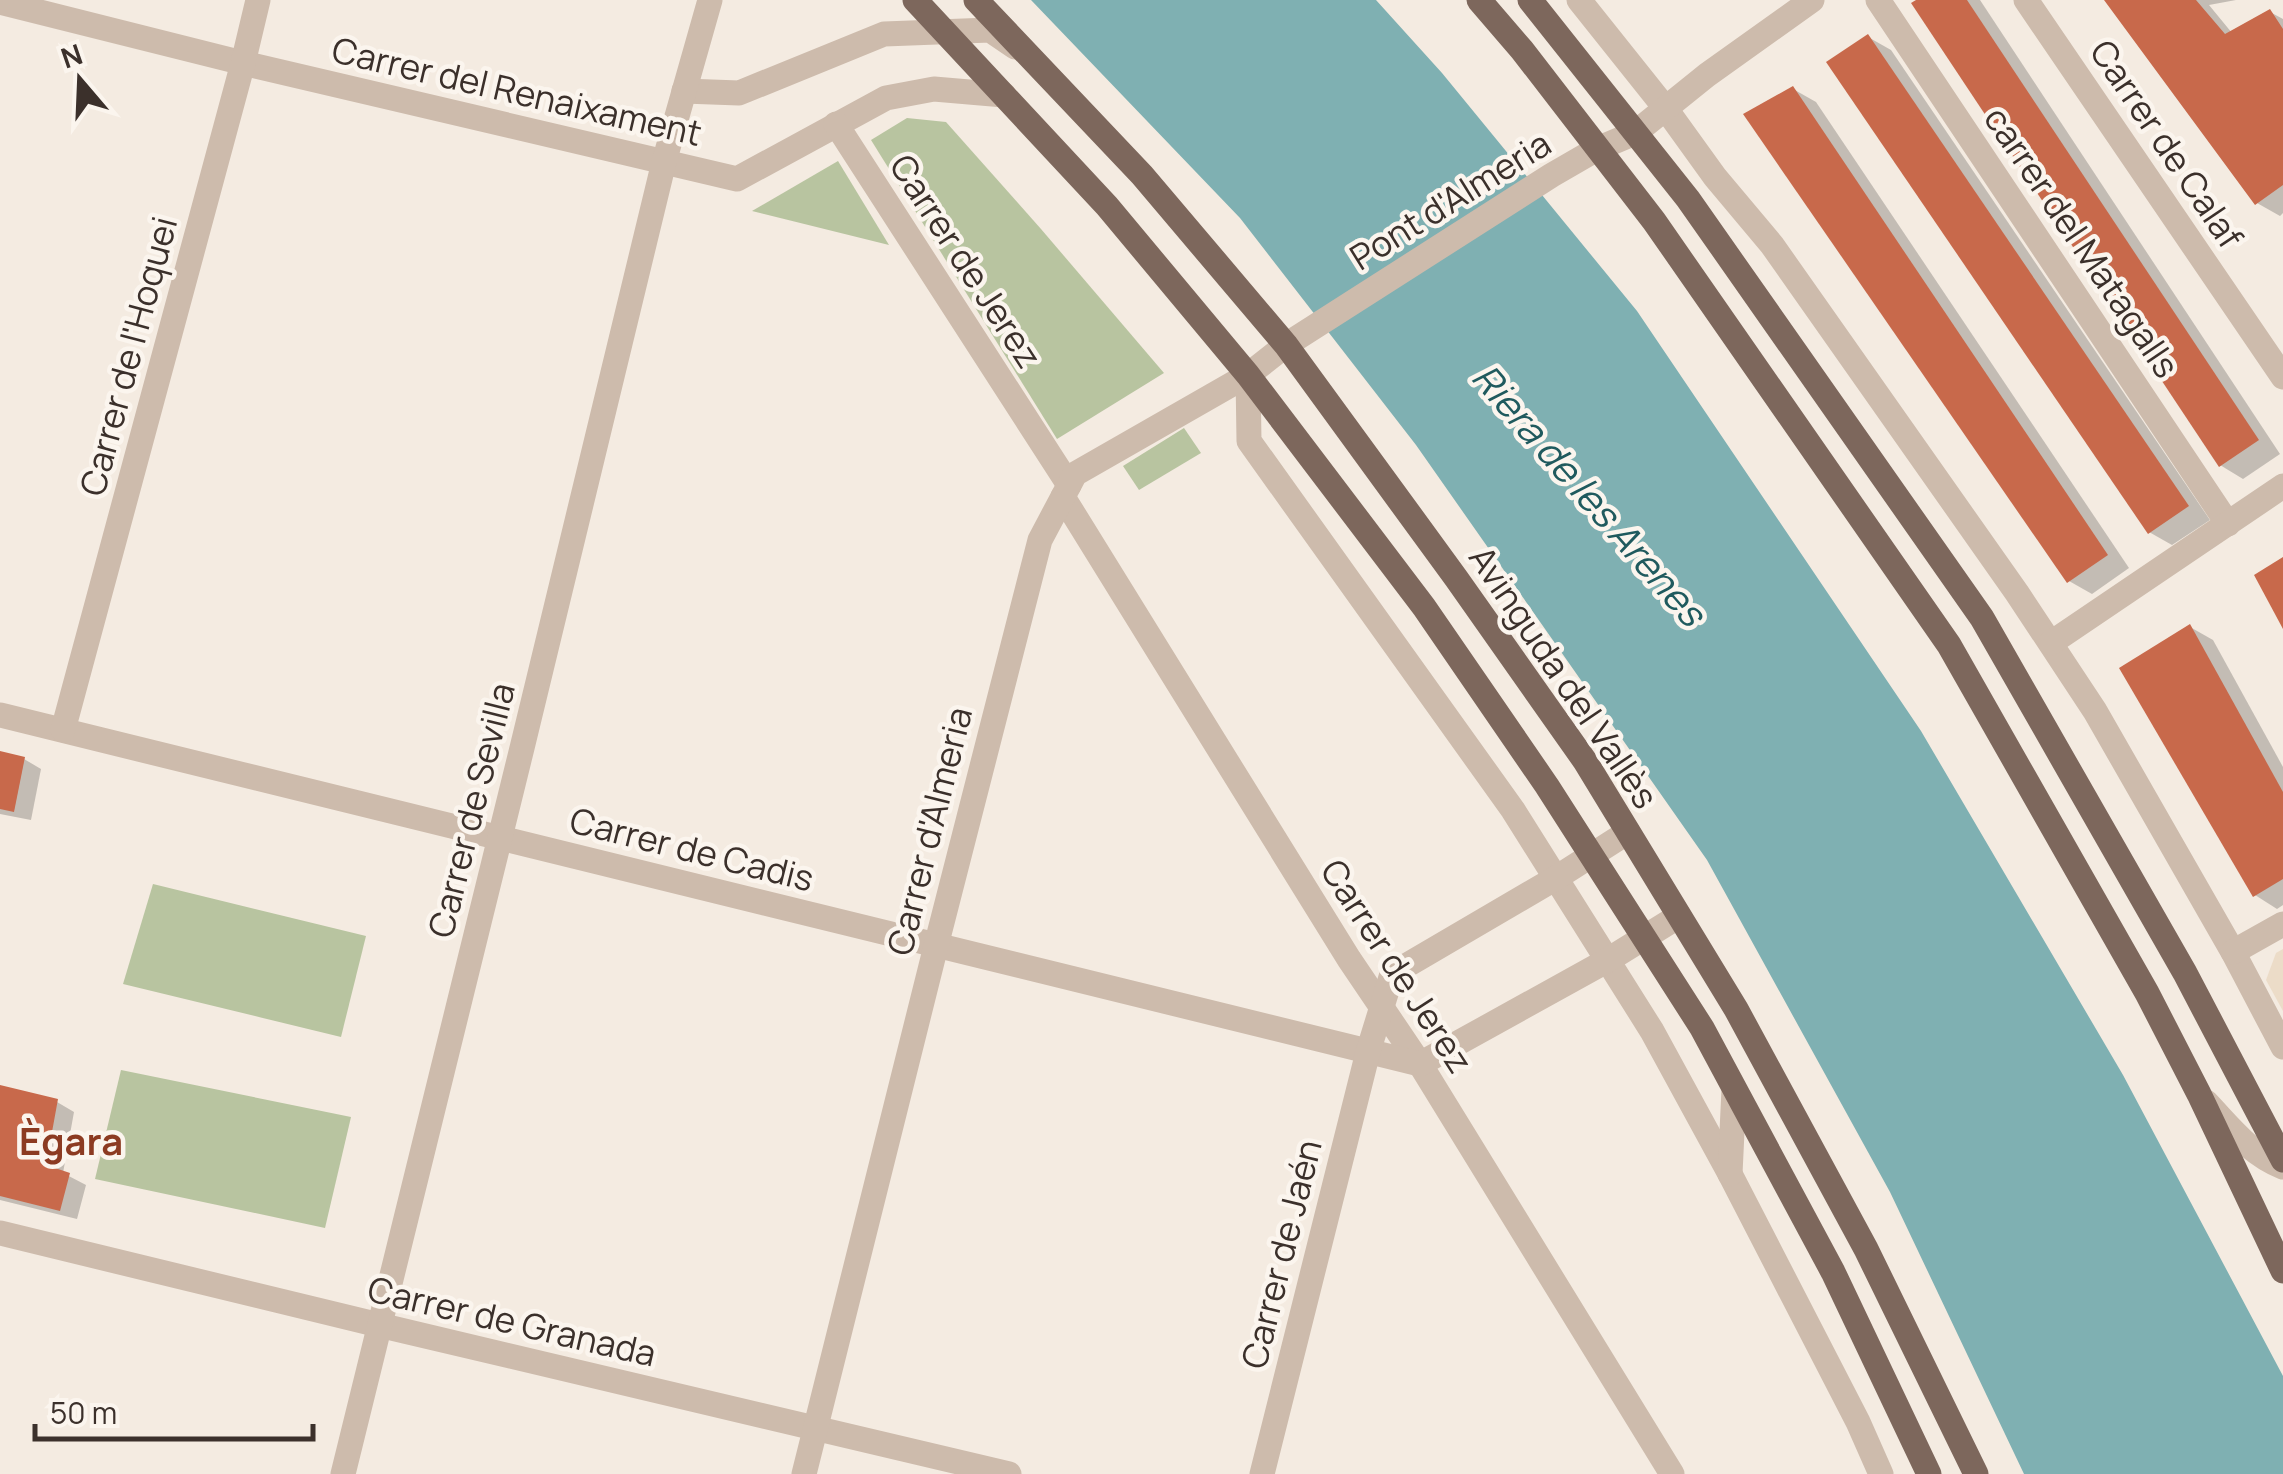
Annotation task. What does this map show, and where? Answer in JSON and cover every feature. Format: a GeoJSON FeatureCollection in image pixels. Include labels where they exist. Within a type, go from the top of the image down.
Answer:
{"type":"FeatureCollection","features":[{"type":"Feature","properties":{"kind":"main road"},"geometry":{"type":"LineString","coordinates":[[915,0],[1107,206],[1248,375],[1424,607],[1591,854],[1702,1028],[1834,1272],[1929,1474]]}},
{"type":"Feature","properties":{"kind":"main road","name":"Avinguda del Vallès"},"geometry":{"type":"LineString","coordinates":[[976,0],[1296,339],[1584,761],[1736,1009],[1866,1250],[1976,1474]]}},
{"type":"Feature","properties":{"kind":"main road"},"geometry":{"type":"LineString","coordinates":[[1479,0],[1654,221],[1949,646],[2147,993],[2283,1271]]}},
{"type":"Feature","properties":{"kind":"main road"},"geometry":{"type":"LineString","coordinates":[[1530,0],[1694,208],[1982,618],[2185,974],[2283,1164]]}},
{"type":"Feature","properties":{"kind":"street","name":"Carrer de l'Hoquei"},"geometry":{"type":"LineString","coordinates":[[63,730],[258,0]]}},
{"type":"Feature","properties":{"kind":"street"},"geometry":{"type":"LineString","coordinates":[[664,162],[710,0]]}},
{"type":"Feature","properties":{"kind":"street"},"geometry":{"type":"LineString","coordinates":[[1579,0],[1772,245],[2051,643],[2095,711],[2283,1047]]}},
{"type":"Feature","properties":{"kind":"street"},"geometry":{"type":"LineString","coordinates":[[1635,133],[1707,75],[1812,0]]}},
{"type":"Feature","properties":{"kind":"street","name":"carrer del Matagalls"},"geometry":{"type":"LineString","coordinates":[[1878,0],[2228,524]]}},
{"type":"Feature","properties":{"kind":"street","name":"Carrer de Calaf"},"geometry":{"type":"LineString","coordinates":[[2026,0],[2283,377]]}},
{"type":"Feature","properties":{"kind":"street","name":"Carrer del Renaixament"},"geometry":{"type":"LineString","coordinates":[[0,2],[737,179],[886,98],[934,89],[1004,95]]}},
{"type":"Feature","properties":{"kind":"street","name":"Carrer del Renaixament"},"geometry":{"type":"LineString","coordinates":[[684,91],[738,93],[884,34],[990,30],[1032,58]]}},
{"type":"Feature","properties":{"kind":"street","name":"Carrer de Jerez"},"geometry":{"type":"LineString","coordinates":[[836,124],[1672,1474]]}},
{"type":"Feature","properties":{"kind":"street","name":"Pont d'Almeria"},"geometry":{"type":"LineString","coordinates":[[1296,339],[1552,175],[1597,148],[1635,133]]}},
{"type":"Feature","properties":{"kind":"street","name":"Carrer de Sevilla"},"geometry":{"type":"LineString","coordinates":[[343,1474],[664,162]]}},
{"type":"Feature","properties":{"kind":"street","name":"Carrer d'Almeria"},"geometry":{"type":"LineString","coordinates":[[804,1474],[1040,540],[1075,474],[1248,375],[1296,339]]}},
{"type":"Feature","properties":{"kind":"street"},"geometry":{"type":"LineString","coordinates":[[1248,375],[1249,441],[1504,796],[1608,960],[1652,1031],[1730,1174],[1858,1422],[1880,1474],[1893,1474]]}},
{"type":"Feature","properties":{"kind":"street"},"geometry":{"type":"LineString","coordinates":[[2051,643],[2283,486]]}},
{"type":"Feature","properties":{"kind":"street","name":"Carrer de Cadis"},"geometry":{"type":"LineString","coordinates":[[0,715],[1420,1064]]}},
{"type":"Feature","properties":{"kind":"street"},"geometry":{"type":"LineString","coordinates":[[1368,1052],[1392,974],[1628,832]]}},
{"type":"Feature","properties":{"kind":"street"},"geometry":{"type":"LineString","coordinates":[[1420,1064],[1680,916]]}},
{"type":"Feature","properties":{"kind":"street"},"geometry":{"type":"LineString","coordinates":[[2233,952],[2283,924]]}},
{"type":"Feature","properties":{"kind":"street","name":"Carrer de Jaén"},"geometry":{"type":"LineString","coordinates":[[1262,1474],[1368,1052]]}},
{"type":"Feature","properties":{"kind":"street"},"geometry":{"type":"LineString","coordinates":[[1730,1174],[1734,1089]]}},
{"type":"Feature","properties":{"kind":"street"},"geometry":{"type":"LineString","coordinates":[[2199,1094],[2250,1149],[2266,1160],[2283,1164]]}},
{"type":"Feature","properties":{"kind":"street","name":"Carrer de Granada"},"geometry":{"type":"LineString","coordinates":[[0,1233],[1009,1474]]}},
{"type":"Feature","properties":{"kind":"green space"},"geometry":{"type":"Polygon","coordinates":[[[907,118],[946,122],[1164,373],[1057,439],[871,140],[907,118]]]}},
{"type":"Feature","properties":{"kind":"green space"},"geometry":{"type":"Polygon","coordinates":[[[838,161],[889,245],[752,211],[838,161]]]}},
{"type":"Feature","properties":{"kind":"green space"},"geometry":{"type":"Polygon","coordinates":[[[1184,428],[1201,453],[1139,490],[1123,466],[1184,428]]]}},
{"type":"Feature","properties":{"kind":"green space"},"geometry":{"type":"Polygon","coordinates":[[[153,884],[366,936],[341,1037],[123,984],[153,884]]]}},
{"type":"Feature","properties":{"kind":"green space"},"geometry":{"type":"Polygon","coordinates":[[[121,1070],[351,1117],[325,1228],[95,1179],[121,1070]]]}},
{"type":"Feature","properties":{"kind":"shaded area"},"geometry":{"type":"Polygon","coordinates":[[[2283,949],[2283,1011],[2266,980],[2276,953],[2283,949]]]}},
{"type":"Feature","properties":{"kind":"water","name":"Riera de les Arenes"},"geometry":{"type":"Polygon","coordinates":[[[1031,0],[1376,0],[1442,73],[1637,311],[1921,731],[2123,1075],[2283,1376],[2283,1474],[2024,1474],[1890,1192],[1707,860],[1416,445],[1240,218],[1031,0]]]}},
{"type":"Feature","properties":{"kind":"building"},"geometry":{"type":"Polygon","coordinates":[[[1967,0],[2259,440],[2219,467],[1911,3],[1967,0]]]}},
{"type":"Feature","properties":{"kind":"building"},"geometry":{"type":"Polygon","coordinates":[[[2104,0],[2196,0],[2225,34],[2270,9],[2283,29],[2283,185],[2255,205],[2104,0]]]}},
{"type":"Feature","properties":{"kind":"building"},"geometry":{"type":"Polygon","coordinates":[[[1868,34],[2189,506],[2148,534],[1826,62],[1868,34]]]}},
{"type":"Feature","properties":{"kind":"building"},"geometry":{"type":"Polygon","coordinates":[[[1793,86],[2108,555],[2067,583],[1743,114],[1793,86]]]}},
{"type":"Feature","properties":{"kind":"building"},"geometry":{"type":"Polygon","coordinates":[[[2283,557],[2283,629],[2254,575],[2283,557]]]}},
{"type":"Feature","properties":{"kind":"building"},"geometry":{"type":"Polygon","coordinates":[[[2190,624],[2283,792],[2283,879],[2253,897],[2119,668],[2190,624]]]}},
{"type":"Feature","properties":{"kind":"building"},"geometry":{"type":"Polygon","coordinates":[[[0,751],[25,757],[14,812],[0,809],[0,751]]]}},
{"type":"Feature","properties":{"kind":"building"},"geometry":{"type":"Polygon","coordinates":[[[0,1085],[58,1099],[46,1165],[70,1173],[60,1211],[0,1196],[0,1085]]]}},
{"type":"Feature","properties":{"kind":"district","name":"Ègara"},"geometry":{"type":"Point","coordinates":[71,1140]}}]}
